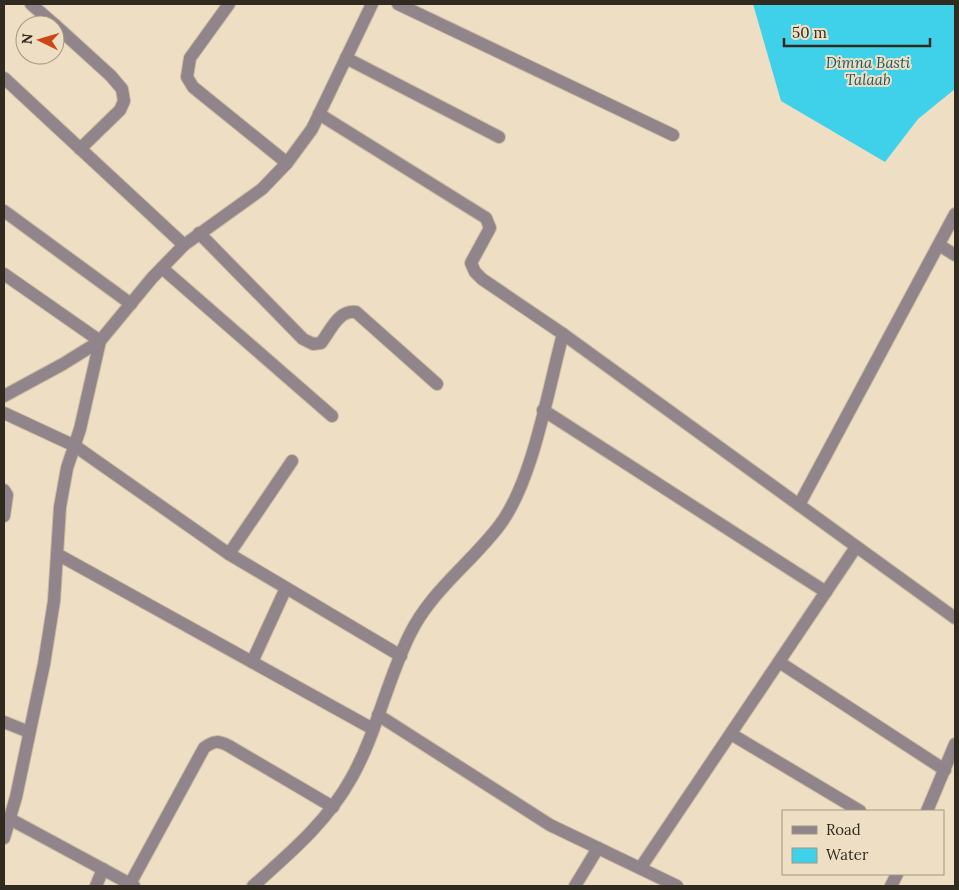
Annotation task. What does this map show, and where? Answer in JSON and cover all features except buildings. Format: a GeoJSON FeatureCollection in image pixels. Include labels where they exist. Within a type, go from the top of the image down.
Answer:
{"type":"FeatureCollection","features":[{"type":"Feature","properties":{"kind":"street"},"geometry":{"type":"LineString","coordinates":[[31,4],[44,15]]}},
{"type":"Feature","properties":{"kind":"street"},"geometry":{"type":"LineString","coordinates":[[229,4],[190,58],[187,77],[193,87],[287,164]]}},
{"type":"Feature","properties":{"kind":"street"},"geometry":{"type":"LineString","coordinates":[[4,396],[63,364],[100,341],[184,245],[198,233],[262,189],[287,164],[312,129],[372,4]]}},
{"type":"Feature","properties":{"kind":"street"},"geometry":{"type":"LineString","coordinates":[[398,4],[673,135]]}},
{"type":"Feature","properties":{"kind":"street"},"geometry":{"type":"LineString","coordinates":[[65,34],[111,76],[122,89],[124,101],[120,110],[80,149]]}},
{"type":"Feature","properties":{"kind":"street"},"geometry":{"type":"LineString","coordinates":[[346,58],[499,137]]}},
{"type":"Feature","properties":{"kind":"street"},"geometry":{"type":"LineString","coordinates":[[4,78],[184,245]]}},
{"type":"Feature","properties":{"kind":"street"},"geometry":{"type":"LineString","coordinates":[[319,114],[486,218],[490,228],[471,263],[475,272],[955,618]]}},
{"type":"Feature","properties":{"kind":"street"},"geometry":{"type":"LineString","coordinates":[[4,211],[131,304]]}},
{"type":"Feature","properties":{"kind":"street"},"geometry":{"type":"LineString","coordinates":[[799,505],[955,214]]}},
{"type":"Feature","properties":{"kind":"street"},"geometry":{"type":"LineString","coordinates":[[198,233],[303,339],[313,344],[321,343],[341,315],[348,311],[356,312],[437,384]]}},
{"type":"Feature","properties":{"kind":"street"},"geometry":{"type":"LineString","coordinates":[[939,245],[955,256]]}},
{"type":"Feature","properties":{"kind":"street"},"geometry":{"type":"LineString","coordinates":[[162,268],[332,416]]}},
{"type":"Feature","properties":{"kind":"street"},"geometry":{"type":"LineString","coordinates":[[4,274],[100,341]]}},
{"type":"Feature","properties":{"kind":"street"},"geometry":{"type":"LineString","coordinates":[[253,886],[313,830],[333,807],[352,777],[410,634],[428,602],[500,525],[517,494],[531,458],[563,334]]}},
{"type":"Feature","properties":{"kind":"street"},"geometry":{"type":"LineString","coordinates":[[4,838],[29,732],[54,601],[60,507],[67,468],[75,446],[100,341]]}},
{"type":"Feature","properties":{"kind":"street"},"geometry":{"type":"LineString","coordinates":[[543,410],[826,592]]}},
{"type":"Feature","properties":{"kind":"street"},"geometry":{"type":"LineString","coordinates":[[4,412],[75,446],[229,554],[401,656]]}},
{"type":"Feature","properties":{"kind":"street"},"geometry":{"type":"LineString","coordinates":[[229,554],[292,461]]}},
{"type":"Feature","properties":{"kind":"street"},"geometry":{"type":"LineString","coordinates":[[4,490],[7,494],[4,516]]}},
{"type":"Feature","properties":{"kind":"street"},"geometry":{"type":"LineString","coordinates":[[641,867],[856,547]]}},
{"type":"Feature","properties":{"kind":"street"},"geometry":{"type":"LineString","coordinates":[[57,554],[372,728]]}},
{"type":"Feature","properties":{"kind":"street"},"geometry":{"type":"LineString","coordinates":[[252,662],[286,588]]}},
{"type":"Feature","properties":{"kind":"street"},"geometry":{"type":"LineString","coordinates":[[779,662],[945,770]]}},
{"type":"Feature","properties":{"kind":"street"},"geometry":{"type":"LineString","coordinates":[[378,715],[550,825],[641,867],[676,886]]}},
{"type":"Feature","properties":{"kind":"street"},"geometry":{"type":"LineString","coordinates":[[4,722],[29,732]]}},
{"type":"Feature","properties":{"kind":"street"},"geometry":{"type":"LineString","coordinates":[[731,734],[858,810]]}},
{"type":"Feature","properties":{"kind":"street"},"geometry":{"type":"LineString","coordinates":[[10,819],[132,885],[204,748],[211,742],[219,741],[333,807]]}},
{"type":"Feature","properties":{"kind":"street"},"geometry":{"type":"LineString","coordinates":[[928,810],[955,744]]}},
{"type":"Feature","properties":{"kind":"street"},"geometry":{"type":"LineString","coordinates":[[575,886],[598,848]]}},
{"type":"Feature","properties":{"kind":"street"},"geometry":{"type":"LineString","coordinates":[[96,886],[103,869]]}},
{"type":"Feature","properties":{"kind":"water","name":"Dimna Basti Talaab"},"geometry":{"type":"Polygon","coordinates":[[[753,4],[955,4],[955,89],[918,119],[885,162],[781,101],[753,4]]]}}]}
